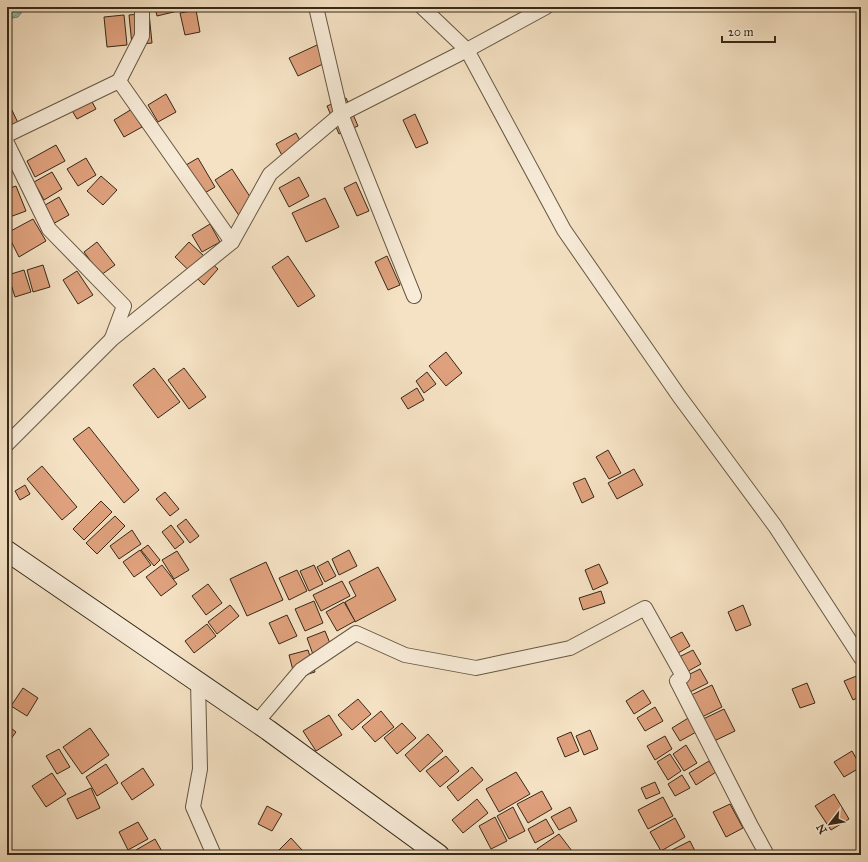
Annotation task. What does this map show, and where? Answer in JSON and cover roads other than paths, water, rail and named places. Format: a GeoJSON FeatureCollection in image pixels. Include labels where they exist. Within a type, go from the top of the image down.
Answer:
{"type":"FeatureCollection","features":[{"type":"Feature","properties":{"kind":"street"},"geometry":{"type":"LineString","coordinates":[[7,135],[119,81],[142,36],[142,7]]}},
{"type":"Feature","properties":{"kind":"street"},"geometry":{"type":"LineString","coordinates":[[316,7],[341,114],[414,296]]}},
{"type":"Feature","properties":{"kind":"street"},"geometry":{"type":"LineString","coordinates":[[422,7],[467,50],[564,230],[679,396],[775,526],[861,658]]}},
{"type":"Feature","properties":{"kind":"street"},"geometry":{"type":"LineString","coordinates":[[7,444],[112,338],[232,242],[270,174],[341,114],[467,50],[546,7]]}},
{"type":"Feature","properties":{"kind":"street"},"geometry":{"type":"LineString","coordinates":[[119,81],[232,242]]}},
{"type":"Feature","properties":{"kind":"street"},"geometry":{"type":"LineString","coordinates":[[7,143],[49,229],[124,306],[112,338]]}},
{"type":"Feature","properties":{"kind":"street"},"geometry":{"type":"LineString","coordinates":[[7,551],[257,722],[439,855]]}},
{"type":"Feature","properties":{"kind":"street"},"geometry":{"type":"LineString","coordinates":[[257,722],[301,670],[356,633],[405,655],[476,668],[570,648],[645,608],[683,676],[677,681],[767,855]]}},
{"type":"Feature","properties":{"kind":"street"},"geometry":{"type":"LineString","coordinates":[[198,682],[200,769],[193,808],[214,855]]}},
{"type":"Feature","properties":{"kind":"water"},"geometry":{"type":"Polygon","coordinates":[[[7,7],[26,7],[18,17],[7,19],[7,7]]]}}]}
